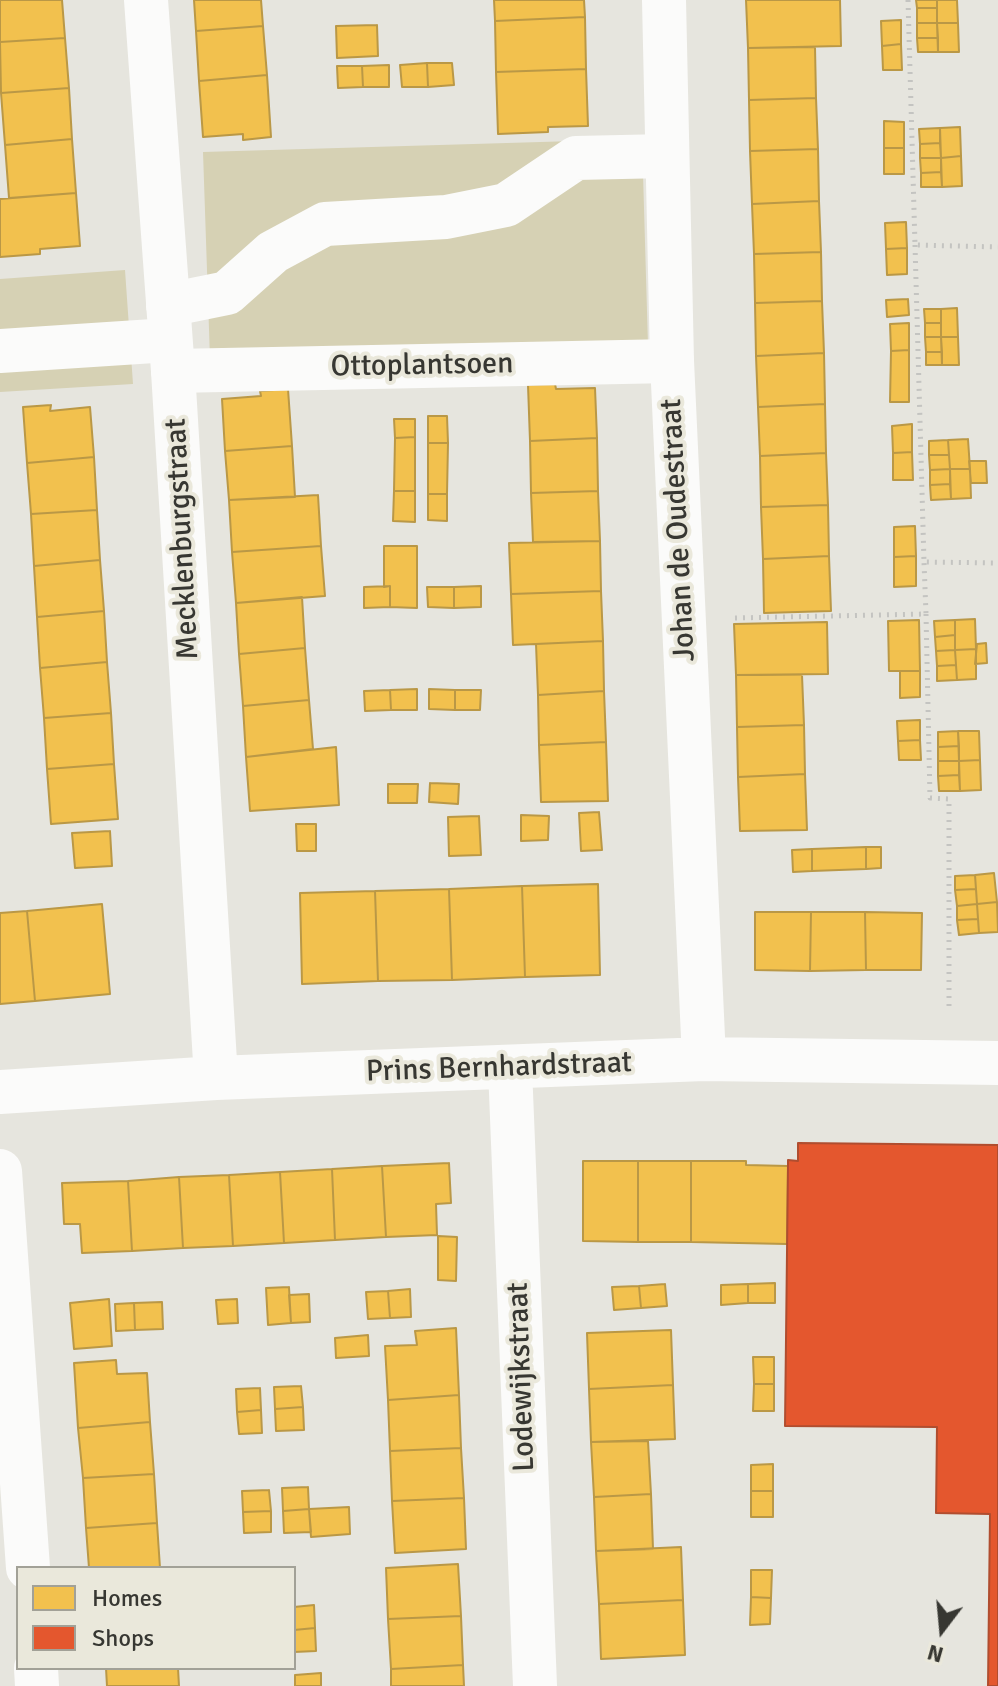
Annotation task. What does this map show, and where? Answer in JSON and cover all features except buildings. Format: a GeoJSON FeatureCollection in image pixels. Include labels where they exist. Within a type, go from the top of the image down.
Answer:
{"type":"FeatureCollection","features":[{"type":"Feature","properties":{"kind":"street","name":"Mecklenburgstraat"},"geometry":{"type":"LineString","coordinates":[[146,0],[216,1078]]}},
{"type":"Feature","properties":{"kind":"street","name":"Johan de Oudestraat"},"geometry":{"type":"LineString","coordinates":[[664,0],[672,361],[704,1059]]}},
{"type":"Feature","properties":{"kind":"street"},"geometry":{"type":"LineString","coordinates":[[0,351],[170,339],[273,252],[325,224],[446,217],[506,205],[576,158],[667,156]]}},
{"type":"Feature","properties":{"kind":"street","name":"Ottoplantsoen"},"geometry":{"type":"LineString","coordinates":[[170,339],[672,361]]}},
{"type":"Feature","properties":{"kind":"street","name":"Prins Bernhardstraat"},"geometry":{"type":"LineString","coordinates":[[0,1092],[216,1078],[704,1059],[998,1063]]}},
{"type":"Feature","properties":{"kind":"street","name":"Lodewijkstraat"},"geometry":{"type":"LineString","coordinates":[[510,1068],[535,1686]]}},
{"type":"Feature","properties":{"kind":"street"},"geometry":{"type":"LineString","coordinates":[[0,1171],[28,1566]]}},
{"type":"Feature","properties":{"kind":"path"},"geometry":{"type":"LineString","coordinates":[[908,0],[930,798],[949,799],[949,1019]]}},
{"type":"Feature","properties":{"kind":"path"},"geometry":{"type":"LineString","coordinates":[[915,245],[998,247]]}},
{"type":"Feature","properties":{"kind":"path"},"geometry":{"type":"LineString","coordinates":[[924,562],[998,563]]}},
{"type":"Feature","properties":{"kind":"path"},"geometry":{"type":"LineString","coordinates":[[719,618],[926,614]]}},
{"type":"Feature","properties":{"kind":"shaded area"},"geometry":{"type":"Polygon","coordinates":[[[642,139],[648,346],[210,359],[203,152],[642,139]]]}},
{"type":"Feature","properties":{"kind":"shaded area"},"geometry":{"type":"Polygon","coordinates":[[[125,270],[133,384],[0,392],[0,279],[125,270]]]}}]}
